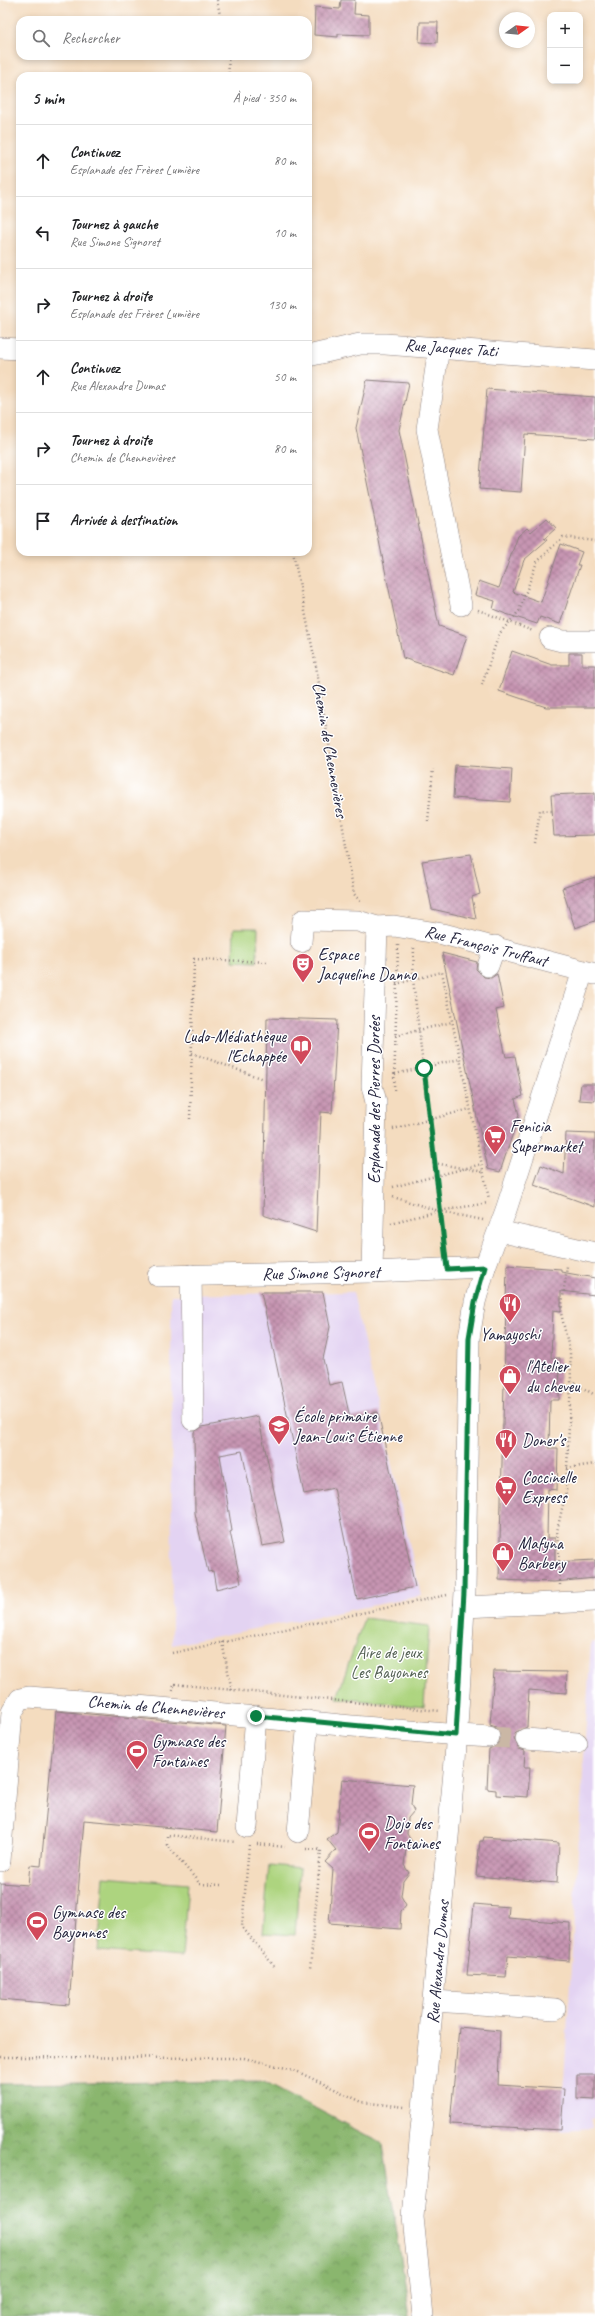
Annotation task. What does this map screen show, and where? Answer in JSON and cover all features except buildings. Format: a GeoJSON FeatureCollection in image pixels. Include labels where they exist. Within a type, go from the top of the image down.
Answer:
{"type":"FeatureCollection","features":[{"type":"Feature","properties":{"kind":"street","name":"Rue Jacques Tati"},"geometry":{"type":"LineString","coordinates":[[312,355],[360,344],[439,347],[595,360]]}},
{"type":"Feature","properties":{"kind":"street"},"geometry":{"type":"LineString","coordinates":[[439,347],[427,429],[460,605]]}},
{"type":"Feature","properties":{"kind":"street"},"geometry":{"type":"LineString","coordinates":[[0,348],[16,349]]}},
{"type":"Feature","properties":{"kind":"street"},"geometry":{"type":"LineString","coordinates":[[550,638],[562,641],[595,641]]}},
{"type":"Feature","properties":{"kind":"street","name":"Rue François Truffaut"},"geometry":{"type":"LineString","coordinates":[[301,942],[303,920],[358,921],[377,927],[394,926],[436,933],[495,946],[589,972]]}},
{"type":"Feature","properties":{"kind":"street","name":"Esplanade des Pierres Dorées"},"geometry":{"type":"LineString","coordinates":[[372,1272],[376,1102],[372,1086],[377,927]]}},
{"type":"Feature","properties":{"kind":"street"},"geometry":{"type":"LineString","coordinates":[[488,966],[495,946]]}},
{"type":"Feature","properties":{"kind":"street","name":"Rue Alexandre Dumas"},"geometry":{"type":"LineString","coordinates":[[423,2316],[413,2217],[434,2001],[456,1735],[469,1338],[475,1302],[485,1267],[494,1226],[589,972]]}},
{"type":"Feature","properties":{"kind":"street"},"geometry":{"type":"LineString","coordinates":[[494,1226],[595,1253]]}},
{"type":"Feature","properties":{"kind":"street","name":"Rue Simone Signoret"},"geometry":{"type":"LineString","coordinates":[[158,1276],[372,1272],[485,1267]]}},
{"type":"Feature","properties":{"kind":"street"},"geometry":{"type":"LineString","coordinates":[[191,1275],[193,1420]]}},
{"type":"Feature","properties":{"kind":"street"},"geometry":{"type":"LineString","coordinates":[[460,1600],[560,1604],[595,1601]]}},
{"type":"Feature","properties":{"kind":"street","name":"Chemin de Chennevières"},"geometry":{"type":"LineString","coordinates":[[0,1861],[12,1712],[20,1699],[29,1697],[171,1708],[489,1737]]}},
{"type":"Feature","properties":{"kind":"street"},"geometry":{"type":"LineString","coordinates":[[248,1835],[256,1716]]}},
{"type":"Feature","properties":{"kind":"street"},"geometry":{"type":"LineString","coordinates":[[297,1843],[308,1721]]}},
{"type":"Feature","properties":{"kind":"street"},"geometry":{"type":"LineString","coordinates":[[526,1739],[577,1743]]}},
{"type":"Feature","properties":{"kind":"street"},"geometry":{"type":"LineString","coordinates":[[434,2001],[555,2009]]}},
{"type":"Feature","properties":{"kind":"path"},"geometry":{"type":"LineString","coordinates":[[217,0],[220,16]]}},
{"type":"Feature","properties":{"kind":"path"},"geometry":{"type":"LineString","coordinates":[[228,60],[229,72]]}},
{"type":"Feature","properties":{"kind":"path"},"geometry":{"type":"LineString","coordinates":[[482,685],[499,634],[519,611],[537,562],[564,537],[595,541]]}},
{"type":"Feature","properties":{"kind":"path","name":"Chemin de Chennevières"},"geometry":{"type":"LineString","coordinates":[[294,556],[316,666],[354,894],[362,903]]}},
{"type":"Feature","properties":{"kind":"path"},"geometry":{"type":"LineString","coordinates":[[460,605],[511,622],[550,638]]}},
{"type":"Feature","properties":{"kind":"path"},"geometry":{"type":"LineString","coordinates":[[428,821],[433,769]]}},
{"type":"Feature","properties":{"kind":"path"},"geometry":{"type":"LineString","coordinates":[[535,843],[540,810],[552,811]]}},
{"type":"Feature","properties":{"kind":"path"},"geometry":{"type":"LineString","coordinates":[[414,941],[413,979],[447,1269]]}},
{"type":"Feature","properties":{"kind":"path"},"geometry":{"type":"LineString","coordinates":[[190,1119],[194,959],[269,962]]}},
{"type":"Feature","properties":{"kind":"path"},"geometry":{"type":"LineString","coordinates":[[396,984],[442,972],[491,1203],[490,1209]]}},
{"type":"Feature","properties":{"kind":"path"},"geometry":{"type":"LineString","coordinates":[[395,1036],[452,1022]]}},
{"type":"Feature","properties":{"kind":"path"},"geometry":{"type":"LineString","coordinates":[[192,1054],[263,1079]]}},
{"type":"Feature","properties":{"kind":"path"},"geometry":{"type":"LineString","coordinates":[[395,1074],[460,1059]]}},
{"type":"Feature","properties":{"kind":"path"},"geometry":{"type":"LineString","coordinates":[[393,1129],[470,1109]]}},
{"type":"Feature","properties":{"kind":"path"},"geometry":{"type":"LineString","coordinates":[[434,1163],[484,1172]]}},
{"type":"Feature","properties":{"kind":"path"},"geometry":{"type":"LineString","coordinates":[[392,1187],[482,1164]]}},
{"type":"Feature","properties":{"kind":"path"},"geometry":{"type":"LineString","coordinates":[[392,1196],[494,1226]]}},
{"type":"Feature","properties":{"kind":"path"},"geometry":{"type":"LineString","coordinates":[[391,1223],[439,1211],[491,1203]]}},
{"type":"Feature","properties":{"kind":"path"},"geometry":{"type":"LineString","coordinates":[[560,1604],[558,1531],[566,1491],[571,1381],[570,1353],[561,1313],[569,1247]]}},
{"type":"Feature","properties":{"kind":"path"},"geometry":{"type":"LineString","coordinates":[[571,1381],[595,1395]]}},
{"type":"Feature","properties":{"kind":"path"},"geometry":{"type":"LineString","coordinates":[[567,1468],[595,1464]]}},
{"type":"Feature","properties":{"kind":"path"},"geometry":{"type":"LineString","coordinates":[[172,1653],[222,1642],[460,1600]]}},
{"type":"Feature","properties":{"kind":"path"},"geometry":{"type":"LineString","coordinates":[[222,1642],[232,1691]]}},
{"type":"Feature","properties":{"kind":"path"},"geometry":{"type":"LineString","coordinates":[[171,1708],[174,1684],[440,1711]]}},
{"type":"Feature","properties":{"kind":"path"},"geometry":{"type":"LineString","coordinates":[[221,1885],[200,1884],[167,1845],[167,1835],[248,1835],[297,1843],[321,1850],[310,1969]]}},
{"type":"Feature","properties":{"kind":"path"},"geometry":{"type":"LineString","coordinates":[[248,1835],[242,1927],[274,1966]]}},
{"type":"Feature","properties":{"kind":"path"},"geometry":{"type":"LineString","coordinates":[[0,2057],[244,2058],[294,2070],[362,2102],[423,2109]]}},
{"type":"Feature","properties":{"kind":"shaded area","name":"École primaire Jean-Louis Étienne"},"geometry":{"type":"Polygon","coordinates":[[[353,1292],[421,1596],[172,1645],[171,1295],[353,1292]]]}},
{"type":"Feature","properties":{"kind":"shaded area"},"geometry":{"type":"Polygon","coordinates":[[[591,1642],[595,1643],[595,2118],[591,2119],[591,2128],[561,2130],[591,1642]]]}},
{"type":"Feature","properties":{"kind":"green space"},"geometry":{"type":"Polygon","coordinates":[[[234,928],[258,928],[257,962],[233,961],[234,928]]]}},
{"type":"Feature","properties":{"kind":"green space","name":"Aire de jeux Les Bayonnes"},"geometry":{"type":"Polygon","coordinates":[[[364,1618],[429,1626],[424,1707],[337,1698],[364,1618]]]}},
{"type":"Feature","properties":{"kind":"green space"},"geometry":{"type":"Polygon","coordinates":[[[269,1865],[300,1868],[295,1935],[263,1933],[269,1865]]]}},
{"type":"Feature","properties":{"kind":"green space"},"geometry":{"type":"Polygon","coordinates":[[[104,1877],[188,1884],[182,1957],[98,1951],[104,1877]]]}},
{"type":"Feature","properties":{"kind":"green space"},"geometry":{"type":"Polygon","coordinates":[[[264,2081],[383,2144],[410,2316],[0,2316],[0,2084],[264,2081]]]}},
{"type":"Feature","properties":{"kind":"tunnel"},"geometry":{"type":"LineString","coordinates":[[489,1737],[526,1739]]}},
{"type":"Feature","properties":{"kind":"place","name":"Espace Jacqueline Danno"},"geometry":{"type":"Point","coordinates":[303,984]}},
{"type":"Feature","properties":{"kind":"place","name":"Ludo-Médiathèque l'Echappée"},"geometry":{"type":"Point","coordinates":[301,1066]}},
{"type":"Feature","properties":{"kind":"place","name":"Fenicia Supermarket"},"geometry":{"type":"Point","coordinates":[495,1156]}},
{"type":"Feature","properties":{"kind":"place","name":"Yamayoshi"},"geometry":{"type":"Point","coordinates":[510,1324]}},
{"type":"Feature","properties":{"kind":"place","name":"l'Atelier du cheveu"},"geometry":{"type":"Point","coordinates":[510,1396]}},
{"type":"Feature","properties":{"kind":"place","name":"École primaire Jean-Louis Étienne"},"geometry":{"type":"Point","coordinates":[279,1446]}},
{"type":"Feature","properties":{"kind":"place","name":"Doner's"},"geometry":{"type":"Point","coordinates":[506,1460]}},
{"type":"Feature","properties":{"kind":"place","name":"Coccinelle Express"},"geometry":{"type":"Point","coordinates":[506,1506]}},
{"type":"Feature","properties":{"kind":"place","name":"Mafyna Barbery"},"geometry":{"type":"Point","coordinates":[503,1572]}},
{"type":"Feature","properties":{"kind":"place","name":"Gymnase des Fontaines"},"geometry":{"type":"Point","coordinates":[137,1770]}},
{"type":"Feature","properties":{"kind":"place","name":"Dojo des Fontaines"},"geometry":{"type":"Point","coordinates":[369,1852]}},
{"type":"Feature","properties":{"kind":"place","name":"Gymnase des Bayonnes"},"geometry":{"type":"Point","coordinates":[37,1942]}},
{"type":"Feature","properties":{"kind":"route"},"geometry":{"type":"LineString","coordinates":[[256,1716],[456,1735],[464,1592],[469,1338],[475,1302],[485,1267],[447,1269],[439,1211],[424,1068]]}}]}
